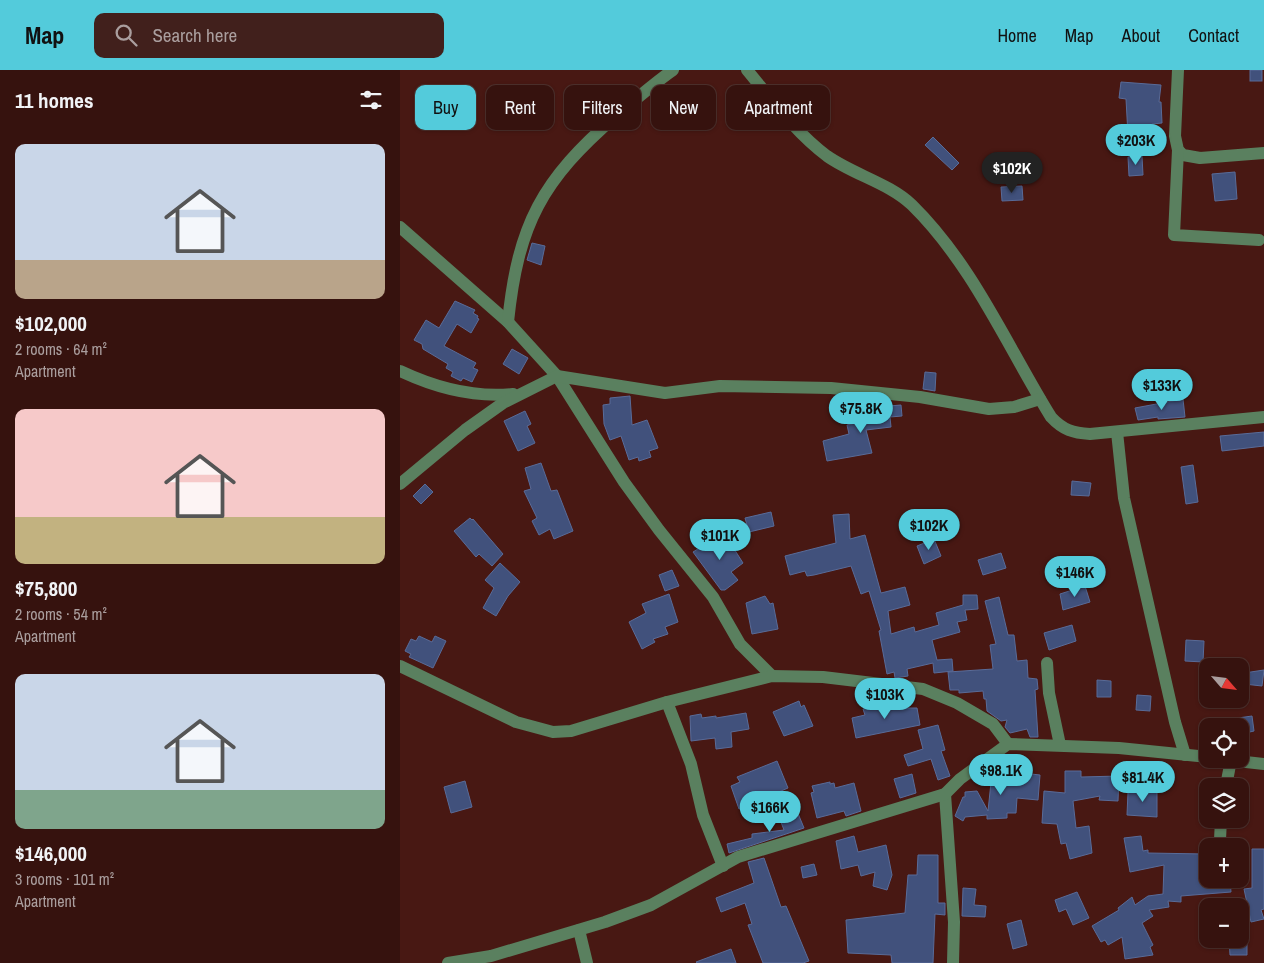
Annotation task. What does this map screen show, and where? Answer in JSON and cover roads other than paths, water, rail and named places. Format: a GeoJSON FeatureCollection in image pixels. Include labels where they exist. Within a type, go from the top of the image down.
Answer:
{"type":"FeatureCollection","features":[{"type":"Feature","properties":{"kind":"street"},"geometry":{"type":"LineString","coordinates":[[508,322],[511,293],[519,253],[543,194],[559,172],[597,132],[673,70]]}},
{"type":"Feature","properties":{"kind":"street"},"geometry":{"type":"LineString","coordinates":[[747,70],[789,119],[827,155],[910,203],[930,224],[977,289],[1040,399],[1058,425],[1071,432],[1090,434],[1264,416]]}},
{"type":"Feature","properties":{"kind":"street"},"geometry":{"type":"LineString","coordinates":[[1178,70],[1174,117],[1175,143],[1183,155],[1200,158],[1264,153]]}},
{"type":"Feature","properties":{"kind":"street"},"geometry":{"type":"LineString","coordinates":[[1178,150],[1174,235],[1259,240]]}},
{"type":"Feature","properties":{"kind":"street"},"geometry":{"type":"LineString","coordinates":[[400,227],[508,322],[557,376],[624,482],[659,530],[713,596],[740,644],[772,676]]}},
{"type":"Feature","properties":{"kind":"street"},"geometry":{"type":"LineString","coordinates":[[400,371],[422,382],[473,395],[524,393]]}},
{"type":"Feature","properties":{"kind":"street"},"geometry":{"type":"LineString","coordinates":[[400,484],[465,430],[503,403],[557,376],[665,393],[720,386],[831,388],[920,397],[990,409],[1014,408],[1040,399]]}},
{"type":"Feature","properties":{"kind":"street"},"geometry":{"type":"LineString","coordinates":[[1117,432],[1124,498],[1166,685],[1186,754]]}},
{"type":"Feature","properties":{"kind":"street"},"geometry":{"type":"LineString","coordinates":[[1047,663],[1049,693],[1060,745]]}},
{"type":"Feature","properties":{"kind":"street"},"geometry":{"type":"LineString","coordinates":[[400,666],[516,722],[553,732],[571,731],[667,702],[772,676],[823,677],[923,689],[957,703],[993,724],[1008,744]]}},
{"type":"Feature","properties":{"kind":"street"},"geometry":{"type":"LineString","coordinates":[[667,702],[691,764],[703,815],[722,866]]}},
{"type":"Feature","properties":{"kind":"street"},"geometry":{"type":"LineString","coordinates":[[448,963],[491,956],[579,930],[650,905],[738,857],[945,794],[960,780],[1008,744],[1060,745],[1199,756]]}},
{"type":"Feature","properties":{"kind":"street"},"geometry":{"type":"LineString","coordinates":[[1249,762],[1264,764]]}},
{"type":"Feature","properties":{"kind":"street"},"geometry":{"type":"LineString","coordinates":[[945,794],[954,922],[953,963]]}},
{"type":"Feature","properties":{"kind":"street"},"geometry":{"type":"LineString","coordinates":[[579,930],[587,963]]}}]}
